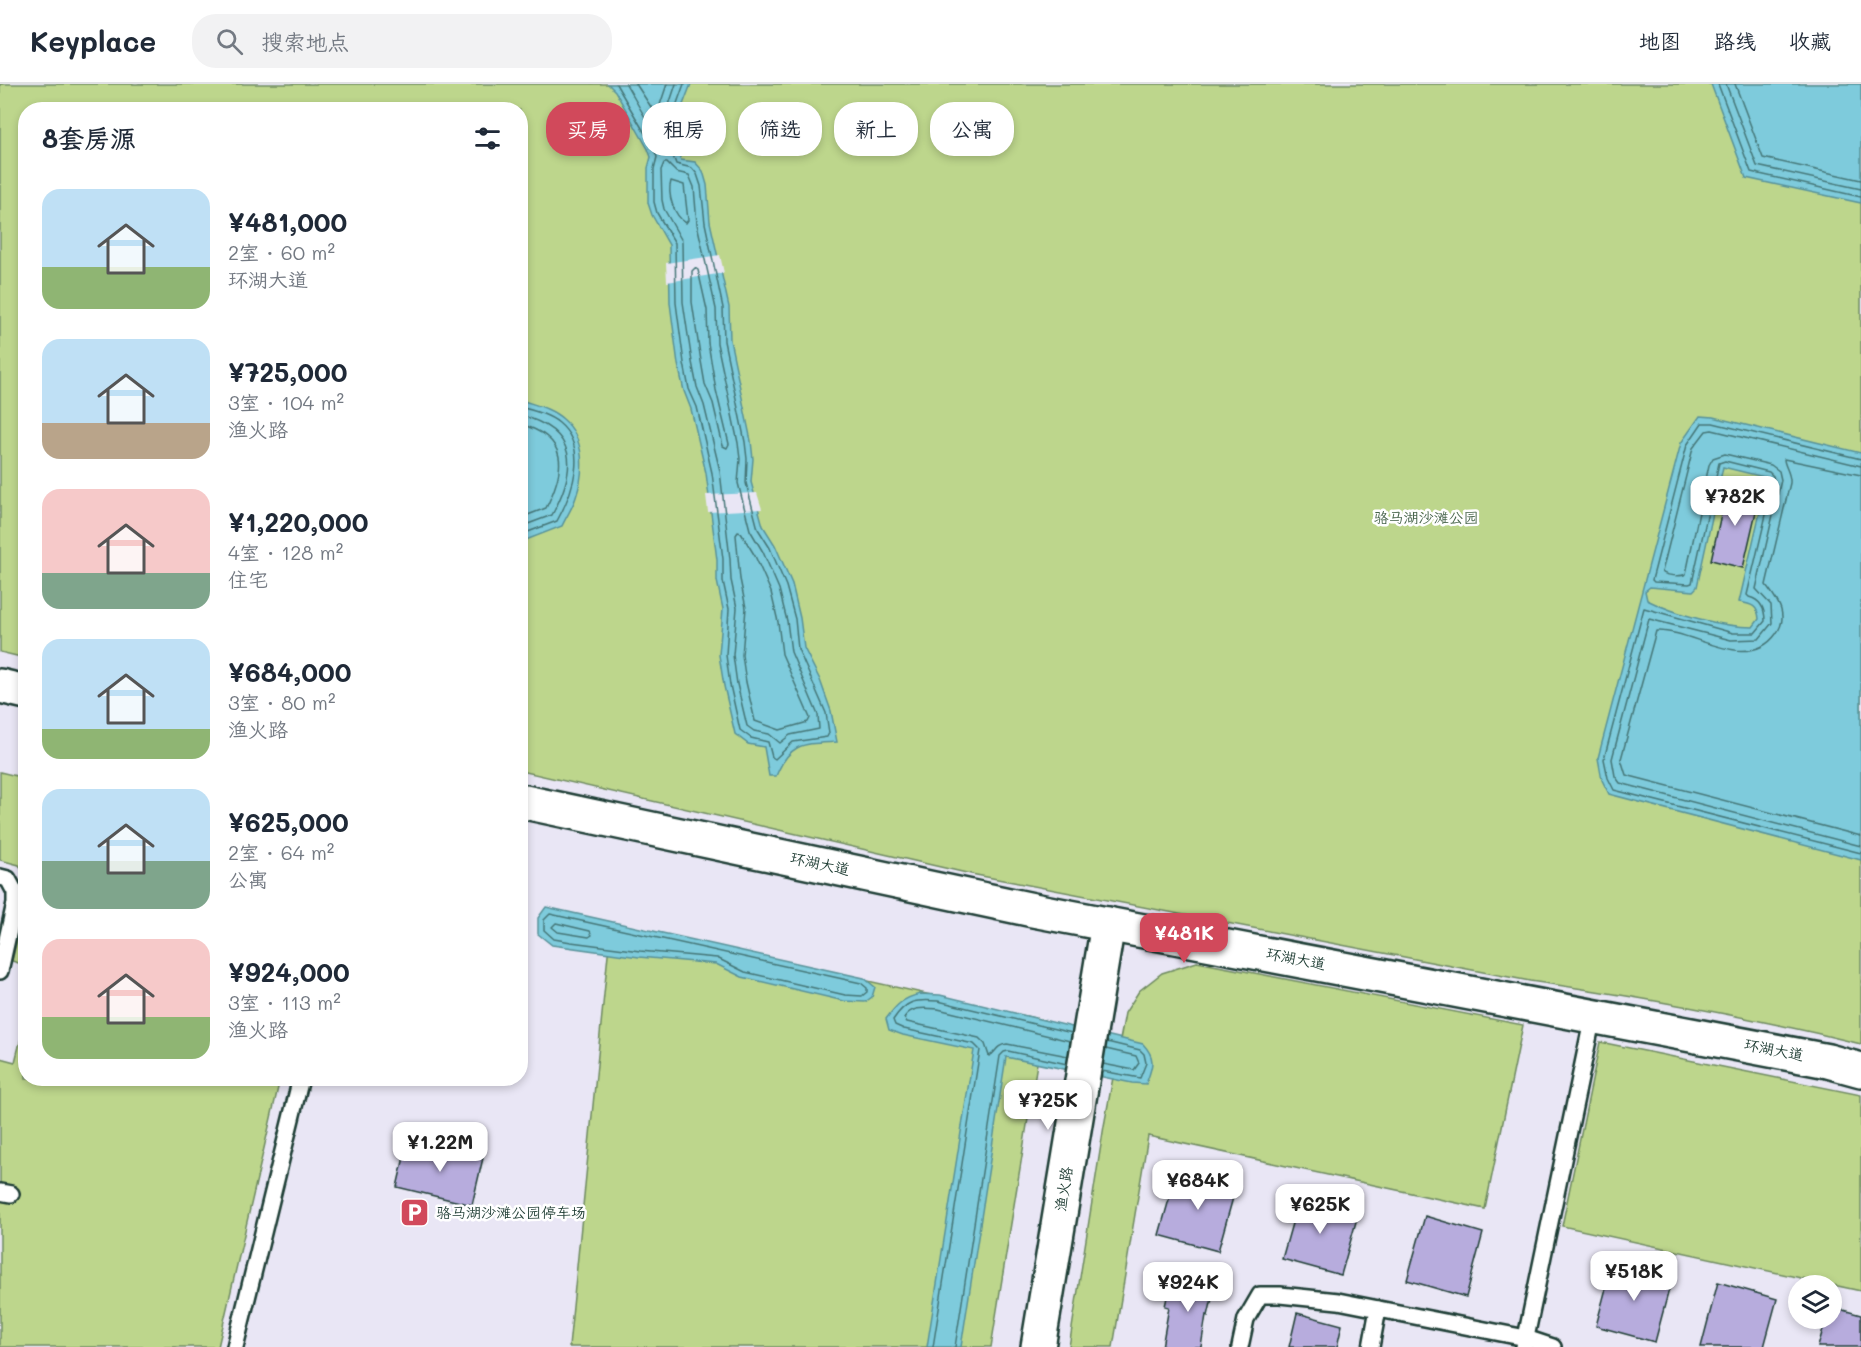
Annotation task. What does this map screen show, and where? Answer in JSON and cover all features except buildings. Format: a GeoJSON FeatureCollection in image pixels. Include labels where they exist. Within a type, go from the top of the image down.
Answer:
{"type":"FeatureCollection","features":[{"type":"Feature","properties":{"kind":"main road"},"geometry":{"type":"LineString","coordinates":[[0,686],[18,690]]}},
{"type":"Feature","properties":{"kind":"main road","name":"环湖大道"},"geometry":{"type":"LineString","coordinates":[[528,803],[1022,907],[1828,1061],[1861,1070]]}},
{"type":"Feature","properties":{"kind":"main road","name":"渔火路"},"geometry":{"type":"LineString","coordinates":[[1038,1347],[1108,924]]}},
{"type":"Feature","properties":{"kind":"lane"},"geometry":{"type":"LineString","coordinates":[[0,877],[8,879],[15,892],[15,903],[0,970]]}},
{"type":"Feature","properties":{"kind":"lane"},"geometry":{"type":"LineString","coordinates":[[1525,1343],[1593,1016]]}},
{"type":"Feature","properties":{"kind":"lane"},"geometry":{"type":"LineString","coordinates":[[235,1347],[299,1086]]}},
{"type":"Feature","properties":{"kind":"lane"},"geometry":{"type":"LineString","coordinates":[[1240,1347],[1246,1319],[1260,1295],[1280,1295],[1338,1301],[1552,1347]]}},
{"type":"Feature","properties":{"kind":"lane"},"geometry":{"type":"LineString","coordinates":[[1371,1347],[1378,1309]]}},
{"type":"Feature","properties":{"kind":"green space","name":"骆马湖沙滩公园"},"geometry":{"type":"Polygon","coordinates":[[[0,84],[1861,84],[1861,1044],[1696,1008],[1530,981],[971,874],[528,773],[528,102],[18,102],[18,656],[0,652],[0,84]]]}},
{"type":"Feature","properties":{"kind":"green space"},"geometry":{"type":"Polygon","coordinates":[[[0,772],[18,776],[18,865],[0,860],[0,772]]]}},
{"type":"Feature","properties":{"kind":"green space"},"geometry":{"type":"Polygon","coordinates":[[[611,924],[1044,1020],[991,1347],[569,1347],[611,924]]]}},
{"type":"Feature","properties":{"kind":"green space"},"geometry":{"type":"Polygon","coordinates":[[[18,936],[18,963],[12,961],[18,936]]]}},
{"type":"Feature","properties":{"kind":"green space"},"geometry":{"type":"Polygon","coordinates":[[[1197,962],[1523,1025],[1485,1209],[1148,1136],[1113,1347],[1069,1347],[1104,1126],[1125,1013],[1139,991],[1162,973],[1197,962]]]}},
{"type":"Feature","properties":{"kind":"green space"},"geometry":{"type":"Polygon","coordinates":[[[1600,1042],[1861,1095],[1861,1291],[1842,1287],[1842,1275],[1788,1275],[1562,1226],[1600,1042]]]}},
{"type":"Feature","properties":{"kind":"green space"},"geometry":{"type":"Polygon","coordinates":[[[18,1050],[18,1086],[278,1086],[218,1347],[0,1347],[0,1058],[15,1062],[18,1050]]]}},
{"type":"Feature","properties":{"kind":"water"},"geometry":{"type":"Polygon","coordinates":[[[608,84],[691,84],[684,102],[642,102],[642,138],[630,117],[630,102],[621,102],[608,84]]]}},
{"type":"Feature","properties":{"kind":"water"},"geometry":{"type":"Polygon","coordinates":[[[1711,84],[1861,84],[1861,203],[1746,178],[1711,84]]]}},
{"type":"Feature","properties":{"kind":"water"},"geometry":{"type":"Polygon","coordinates":[[[679,156],[681,160],[695,162],[703,171],[707,185],[710,222],[729,307],[730,340],[751,441],[753,459],[751,482],[763,526],[775,545],[792,584],[804,648],[820,680],[831,711],[837,742],[815,743],[799,747],[787,757],[776,776],[769,776],[764,747],[748,744],[735,734],[724,686],[719,655],[723,609],[717,581],[717,560],[706,473],[678,364],[670,303],[669,245],[648,203],[648,168],[651,157],[679,156]]]}},
{"type":"Feature","properties":{"kind":"water"},"geometry":{"type":"Polygon","coordinates":[[[528,402],[543,407],[563,419],[576,436],[579,445],[582,466],[579,487],[562,526],[528,539],[528,402]]]}},
{"type":"Feature","properties":{"kind":"water"},"geometry":{"type":"Polygon","coordinates":[[[1700,416],[1713,417],[1861,453],[1861,860],[1609,794],[1602,780],[1598,758],[1681,443],[1700,416]],[[1723,467],[1697,587],[1693,591],[1650,587],[1645,591],[1647,600],[1699,619],[1727,625],[1753,627],[1759,619],[1756,608],[1739,602],[1768,478],[1723,467]]]}},
{"type":"Feature","properties":{"kind":"water"},"geometry":{"type":"Polygon","coordinates":[[[546,907],[864,978],[875,987],[872,997],[865,1002],[844,1001],[742,977],[716,964],[639,957],[552,945],[538,934],[538,918],[546,907]]]}},
{"type":"Feature","properties":{"kind":"water"},"geometry":{"type":"Polygon","coordinates":[[[920,994],[940,995],[1143,1044],[1152,1059],[1146,1084],[1006,1057],[961,1347],[927,1347],[974,1050],[889,1030],[886,1019],[893,1010],[904,1000],[920,994]]]}},
{"type":"Feature","properties":{"kind":"pier"},"geometry":{"type":"Polygon","coordinates":[[[720,255],[724,273],[667,282],[666,263],[720,255]]]}},
{"type":"Feature","properties":{"kind":"pier"},"geometry":{"type":"Polygon","coordinates":[[[757,493],[762,509],[708,512],[706,495],[757,493]]]}},
{"type":"Feature","properties":{"kind":"place","name":"骆马湖沙滩公园停车场"},"geometry":{"type":"Point","coordinates":[415,1213]}}]}
